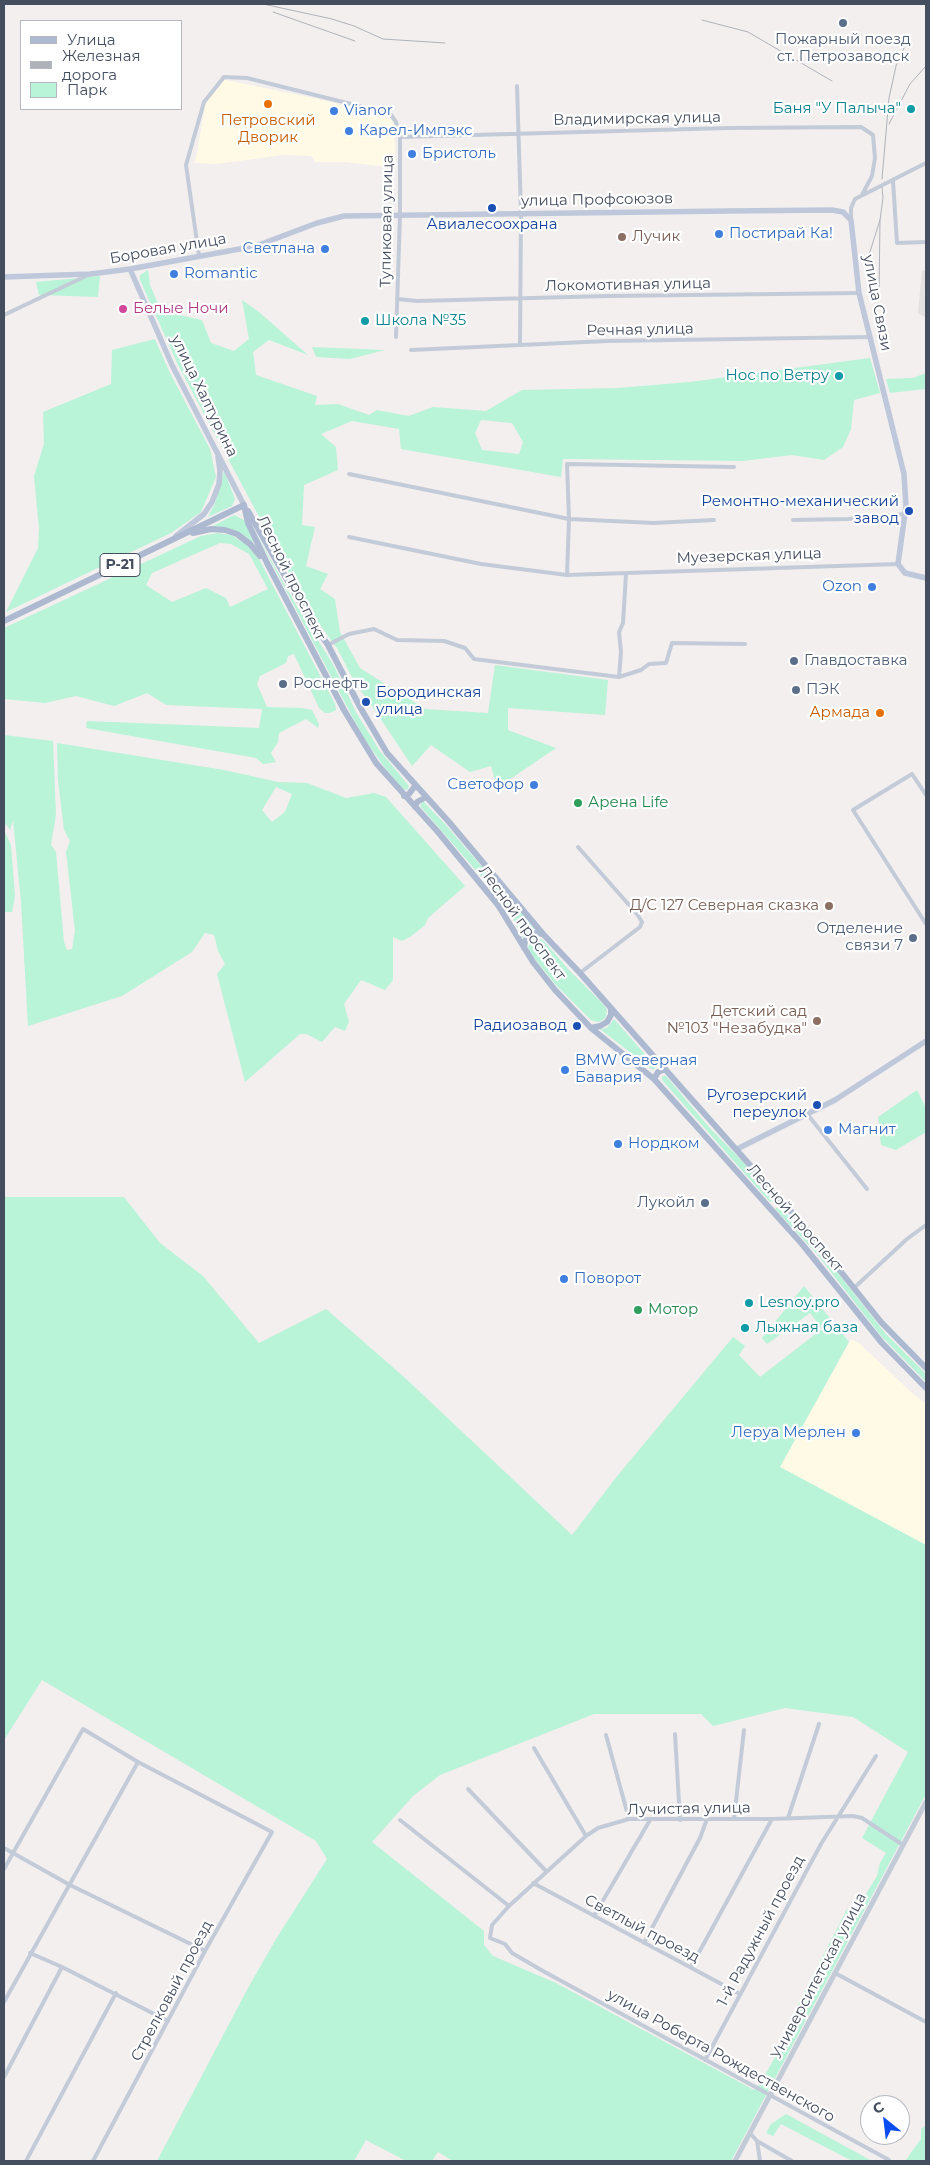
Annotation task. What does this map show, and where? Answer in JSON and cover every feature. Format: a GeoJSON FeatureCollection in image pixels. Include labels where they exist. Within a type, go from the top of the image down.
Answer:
{"type":"FeatureCollection","features":[{"type":"Feature","properties":{"kind":"main road","name":"улица Профсоюзов"},"geometry":{"type":"LineString","coordinates":[[339,217],[832,210],[843,212],[851,220]]}},
{"type":"Feature","properties":{"kind":"main road","name":"Боровая улица"},"geometry":{"type":"LineString","coordinates":[[90,274],[130,269],[256,246],[317,223],[339,217]]}},
{"type":"Feature","properties":{"kind":"main road","name":"улица Связи"},"geometry":{"type":"LineString","coordinates":[[851,220],[859,293],[904,474],[905,514],[898,564]]}},
{"type":"Feature","properties":{"kind":"main road","name":"улица Халтурина"},"geometry":{"type":"LineString","coordinates":[[130,269],[172,365],[244,506]]}},
{"type":"Feature","properties":{"kind":"main road"},"geometry":{"type":"LineString","coordinates":[[4,277],[90,274]]}},
{"type":"Feature","properties":{"kind":"main road"},"geometry":{"type":"LineString","coordinates":[[170,541],[204,514],[212,502],[219,484],[220,471],[217,450]]}},
{"type":"Feature","properties":{"kind":"main road"},"geometry":{"type":"LineString","coordinates":[[170,541],[244,506]]}},
{"type":"Feature","properties":{"kind":"main road","name":"Лесной проспект"},"geometry":{"type":"LineString","coordinates":[[244,506],[248,523],[267,564],[358,735],[376,764],[438,832],[498,905],[524,948],[549,983],[590,1028],[654,1080],[818,1263],[876,1337],[926,1388]]}},
{"type":"Feature","properties":{"kind":"main road","name":"Лесной проспект"},"geometry":{"type":"LineString","coordinates":[[244,506],[306,613],[328,645],[371,728],[387,753],[449,822],[543,934],[580,972],[737,1149],[855,1287],[881,1322],[926,1368]]}},
{"type":"Feature","properties":{"kind":"main road"},"geometry":{"type":"LineString","coordinates":[[170,541],[211,529],[225,530],[237,534],[250,544],[267,564]]}},
{"type":"Feature","properties":{"kind":"main road","name":"Р-21"},"geometry":{"type":"LineString","coordinates":[[4,621],[170,541]]}},
{"type":"Feature","properties":{"kind":"main road"},"geometry":{"type":"LineString","coordinates":[[898,564],[905,573],[926,578]]}},
{"type":"Feature","properties":{"kind":"main road"},"geometry":{"type":"LineString","coordinates":[[404,796],[409,794],[415,786]]}},
{"type":"Feature","properties":{"kind":"main road"},"geometry":{"type":"LineString","coordinates":[[415,807],[421,799],[426,797]]}},
{"type":"Feature","properties":{"kind":"main road"},"geometry":{"type":"LineString","coordinates":[[524,948],[525,941],[530,936],[536,933],[543,934]]}},
{"type":"Feature","properties":{"kind":"main road"},"geometry":{"type":"LineString","coordinates":[[590,1028],[607,1022],[611,1015],[611,1008]]}},
{"type":"Feature","properties":{"kind":"main road"},"geometry":{"type":"LineString","coordinates":[[737,1149],[808,1115],[868,1080],[926,1041]]}},
{"type":"Feature","properties":{"kind":"main road"},"geometry":{"type":"LineString","coordinates":[[654,1080],[658,1072],[665,1069]]}},
{"type":"Feature","properties":{"kind":"main road"},"geometry":{"type":"LineString","coordinates":[[770,1208],[776,1207],[779,1198]]}},
{"type":"Feature","properties":{"kind":"street","name":"Тупиковая улица"},"geometry":{"type":"LineString","coordinates":[[199,256],[186,165],[204,102],[224,77],[247,78],[383,112],[391,116],[396,122],[400,137],[400,215],[396,337]]}},
{"type":"Feature","properties":{"kind":"street"},"geometry":{"type":"LineString","coordinates":[[516,86],[521,213],[520,344]]}},
{"type":"Feature","properties":{"kind":"street","name":"Владимирская улица"},"geometry":{"type":"LineString","coordinates":[[400,137],[519,132],[861,127],[873,135],[875,158],[872,176],[862,195]]}},
{"type":"Feature","properties":{"kind":"street"},"geometry":{"type":"LineString","coordinates":[[851,220],[851,208],[855,199],[926,163]]}},
{"type":"Feature","properties":{"kind":"street"},"geometry":{"type":"LineString","coordinates":[[893,181],[897,243],[926,242]]}},
{"type":"Feature","properties":{"kind":"street","name":"Боровая улица"},"geometry":{"type":"LineString","coordinates":[[4,315],[90,274]]}},
{"type":"Feature","properties":{"kind":"street","name":"Локомотивная улица"},"geometry":{"type":"LineString","coordinates":[[397,299],[418,301],[859,293]]}},
{"type":"Feature","properties":{"kind":"street","name":"Речная улица"},"geometry":{"type":"LineString","coordinates":[[411,350],[607,340],[870,337]]}},
{"type":"Feature","properties":{"kind":"street"},"geometry":{"type":"LineString","coordinates":[[567,575],[569,519],[567,464],[734,467]]}},
{"type":"Feature","properties":{"kind":"street"},"geometry":{"type":"LineString","coordinates":[[349,474],[569,519],[654,522],[714,520]]}},
{"type":"Feature","properties":{"kind":"street"},"geometry":{"type":"LineString","coordinates":[[793,520],[848,519],[905,514]]}},
{"type":"Feature","properties":{"kind":"street","name":"Муезерская улица"},"geometry":{"type":"LineString","coordinates":[[349,537],[481,564],[567,575],[792,566],[898,564]]}},
{"type":"Feature","properties":{"kind":"street"},"geometry":{"type":"LineString","coordinates":[[618,677],[621,652],[619,632],[623,623],[626,574]]}},
{"type":"Feature","properties":{"kind":"street"},"geometry":{"type":"LineString","coordinates":[[328,645],[350,634],[374,629],[397,640],[444,641],[465,648],[474,659],[618,677],[641,670],[649,664],[666,664],[672,643],[745,644]]}},
{"type":"Feature","properties":{"kind":"street"},"geometry":{"type":"LineString","coordinates":[[926,795],[912,774],[853,810],[926,924]]}},
{"type":"Feature","properties":{"kind":"street"},"geometry":{"type":"LineString","coordinates":[[578,847],[642,922],[640,927],[580,972]]}},
{"type":"Feature","properties":{"kind":"street"},"geometry":{"type":"LineString","coordinates":[[808,1115],[867,1189]]}},
{"type":"Feature","properties":{"kind":"street"},"geometry":{"type":"LineString","coordinates":[[855,1287],[907,1239],[926,1226]]}},
{"type":"Feature","properties":{"kind":"street"},"geometry":{"type":"LineString","coordinates":[[788,1818],[819,1724]]}},
{"type":"Feature","properties":{"kind":"street"},"geometry":{"type":"LineString","coordinates":[[4,1869],[83,1729],[138,1762],[4,2002]]}},
{"type":"Feature","properties":{"kind":"street"},"geometry":{"type":"LineString","coordinates":[[734,1819],[744,1730]]}},
{"type":"Feature","properties":{"kind":"street"},"geometry":{"type":"LineString","coordinates":[[675,1734],[680,1820]]}},
{"type":"Feature","properties":{"kind":"street"},"geometry":{"type":"LineString","coordinates":[[606,1735],[629,1819]]}},
{"type":"Feature","properties":{"kind":"street"},"geometry":{"type":"LineString","coordinates":[[534,1748],[586,1836]]}},
{"type":"Feature","properties":{"kind":"street","name":"1-й Радужный проезд"},"geometry":{"type":"LineString","coordinates":[[706,2060],[821,1844],[841,1816],[876,1756]]}},
{"type":"Feature","properties":{"kind":"street","name":"Стрелковый проезд"},"geometry":{"type":"LineString","coordinates":[[93,2161],[205,1951],[272,1832],[138,1762]]}},
{"type":"Feature","properties":{"kind":"street"},"geometry":{"type":"LineString","coordinates":[[468,1789],[546,1871]]}},
{"type":"Feature","properties":{"kind":"street","name":"Университетская улица"},"geometry":{"type":"LineString","coordinates":[[735,2161],[926,1802]]}},
{"type":"Feature","properties":{"kind":"street","name":"Лучистая улица"},"geometry":{"type":"LineString","coordinates":[[543,1972],[512,1953],[505,1944],[490,1938],[492,1925],[546,1871],[598,1828],[629,1819],[707,1820],[841,1816],[862,1818],[903,1846]]}},
{"type":"Feature","properties":{"kind":"street"},"geometry":{"type":"LineString","coordinates":[[690,1967],[772,1819]]}},
{"type":"Feature","properties":{"kind":"street"},"geometry":{"type":"LineString","coordinates":[[400,1820],[509,1906]]}},
{"type":"Feature","properties":{"kind":"street"},"geometry":{"type":"LineString","coordinates":[[594,1916],[650,1820]]}},
{"type":"Feature","properties":{"kind":"street"},"geometry":{"type":"LineString","coordinates":[[644,1943],[700,1838],[707,1820]]}},
{"type":"Feature","properties":{"kind":"street"},"geometry":{"type":"LineString","coordinates":[[4,1848],[70,1885],[205,1951]]}},
{"type":"Feature","properties":{"kind":"street","name":"Светлый проезд"},"geometry":{"type":"LineString","coordinates":[[534,1883],[740,1994]]}},
{"type":"Feature","properties":{"kind":"street"},"geometry":{"type":"LineString","coordinates":[[30,1953],[116,1993],[168,2021]]}},
{"type":"Feature","properties":{"kind":"street"},"geometry":{"type":"LineString","coordinates":[[4,2078],[62,1967]]}},
{"type":"Feature","properties":{"kind":"street","name":"улица Роберта Рождественского"},"geometry":{"type":"LineString","coordinates":[[543,1972],[889,2160]]}},
{"type":"Feature","properties":{"kind":"street"},"geometry":{"type":"LineString","coordinates":[[835,1973],[926,2022]]}},
{"type":"Feature","properties":{"kind":"street"},"geometry":{"type":"LineString","coordinates":[[26,2161],[116,1993]]}},
{"type":"Feature","properties":{"kind":"street"},"geometry":{"type":"LineString","coordinates":[[750,2134],[757,2141],[792,2161]]}},
{"type":"Feature","properties":{"kind":"street"},"geometry":{"type":"LineString","coordinates":[[757,2141],[760,2161]]}},
{"type":"Feature","properties":{"kind":"shaded area"},"geometry":{"type":"Polygon","coordinates":[[[226,80],[323,100],[386,117],[394,121],[396,168],[344,162],[315,162],[311,156],[284,155],[216,164],[195,163],[206,102],[221,81],[226,80]]]}},
{"type":"Feature","properties":{"kind":"shaded area"},"geometry":{"type":"Polygon","coordinates":[[[926,270],[926,318],[918,313],[922,271],[926,270]]]}},
{"type":"Feature","properties":{"kind":"shaded area"},"geometry":{"type":"Polygon","coordinates":[[[851,1339],[859,1343],[926,1404],[926,1545],[779,1467],[851,1339]]]}},
{"type":"Feature","properties":{"kind":"green space"},"geometry":{"type":"Polygon","coordinates":[[[148,270],[150,285],[161,311],[202,320],[211,343],[234,351],[249,339],[242,300],[259,312],[308,355],[269,340],[253,352],[256,375],[317,396],[315,405],[338,404],[369,415],[377,410],[409,416],[433,407],[486,411],[522,390],[618,388],[690,382],[870,358],[880,393],[854,400],[851,429],[843,447],[824,460],[792,455],[743,461],[563,459],[561,477],[401,449],[399,429],[352,421],[321,434],[336,447],[338,470],[304,485],[302,525],[315,527],[306,566],[328,574],[320,589],[335,599],[340,632],[360,668],[425,709],[488,713],[495,665],[608,680],[605,715],[508,708],[508,730],[556,748],[497,788],[491,766],[470,772],[431,745],[412,766],[356,685],[337,648],[310,612],[178,365],[140,280],[140,275],[148,270]],[[481,420],[475,433],[482,450],[519,454],[523,442],[512,423],[481,420]]]}},
{"type":"Feature","properties":{"kind":"green space"},"geometry":{"type":"Polygon","coordinates":[[[100,276],[98,297],[39,295],[36,282],[100,276]]]}},
{"type":"Feature","properties":{"kind":"green space"},"geometry":{"type":"Polygon","coordinates":[[[155,339],[169,371],[210,449],[216,477],[201,512],[171,533],[6,612],[38,548],[39,529],[34,476],[44,444],[43,412],[111,384],[112,350],[155,339]]]}},
{"type":"Feature","properties":{"kind":"green space"},"geometry":{"type":"Polygon","coordinates":[[[312,347],[385,350],[350,359],[316,357],[312,347]]]}},
{"type":"Feature","properties":{"kind":"green space"},"geometry":{"type":"Polygon","coordinates":[[[926,373],[926,389],[890,393],[886,379],[913,378],[926,373]]]}},
{"type":"Feature","properties":{"kind":"green space"},"geometry":{"type":"Polygon","coordinates":[[[224,471],[235,499],[232,506],[208,517],[215,503],[224,471]]]}},
{"type":"Feature","properties":{"kind":"green space"},"geometry":{"type":"Polygon","coordinates":[[[234,515],[244,520],[254,543],[244,535],[231,530],[211,527],[234,515]]]}},
{"type":"Feature","properties":{"kind":"green space"},"geometry":{"type":"Polygon","coordinates":[[[251,524],[295,603],[334,666],[357,714],[380,751],[409,786],[407,790],[403,789],[385,768],[363,737],[251,524]]]}},
{"type":"Feature","properties":{"kind":"green space"},"geometry":{"type":"Polygon","coordinates":[[[218,533],[231,535],[246,544],[259,559],[335,704],[336,710],[325,713],[319,708],[294,654],[288,656],[286,663],[260,676],[257,684],[267,707],[312,710],[319,724],[318,728],[306,719],[279,733],[278,742],[271,753],[276,762],[263,764],[256,758],[86,728],[87,721],[259,728],[262,709],[166,705],[147,693],[114,706],[76,696],[45,703],[4,699],[4,628],[201,536],[218,533]],[[220,543],[152,573],[146,585],[172,602],[206,588],[226,598],[230,607],[268,589],[249,554],[231,544],[220,543]]]}},
{"type":"Feature","properties":{"kind":"green space"},"geometry":{"type":"Polygon","coordinates":[[[4,735],[53,741],[56,815],[51,845],[56,852],[64,942],[67,950],[72,949],[75,931],[66,852],[70,841],[64,830],[58,781],[57,743],[224,770],[278,782],[307,783],[346,798],[374,793],[386,797],[465,886],[428,918],[425,925],[410,937],[402,941],[393,937],[393,980],[385,990],[361,980],[344,1004],[349,1022],[345,1031],[335,1027],[322,1042],[306,1034],[300,1034],[245,1082],[217,974],[225,964],[218,951],[214,935],[205,933],[192,952],[122,996],[28,1026],[21,902],[13,820],[10,830],[6,824],[4,830],[4,735]],[[276,787],[262,810],[272,822],[285,812],[292,794],[276,787]]]}},
{"type":"Feature","properties":{"kind":"green space"},"geometry":{"type":"Polygon","coordinates":[[[423,801],[535,928],[523,938],[499,897],[420,806],[423,801]]]}},
{"type":"Feature","properties":{"kind":"green space"},"geometry":{"type":"Polygon","coordinates":[[[4,830],[11,845],[15,896],[12,912],[4,912],[4,830]]]}},
{"type":"Feature","properties":{"kind":"green space"},"geometry":{"type":"Polygon","coordinates":[[[537,938],[543,940],[569,970],[604,1005],[607,1010],[603,1020],[598,1022],[591,1020],[556,985],[530,953],[528,947],[532,940],[537,938]]]}},
{"type":"Feature","properties":{"kind":"green space"},"geometry":{"type":"Polygon","coordinates":[[[614,1019],[656,1067],[653,1070],[600,1029],[607,1028],[614,1019]]]}},
{"type":"Feature","properties":{"kind":"green space"},"geometry":{"type":"Polygon","coordinates":[[[662,1076],[666,1076],[708,1126],[744,1163],[774,1198],[774,1202],[769,1201],[662,1080],[662,1076]]]}},
{"type":"Feature","properties":{"kind":"green space"},"geometry":{"type":"Polygon","coordinates":[[[917,1090],[925,1106],[926,1132],[896,1150],[881,1145],[878,1117],[917,1090]]]}},
{"type":"Feature","properties":{"kind":"green space"},"geometry":{"type":"Polygon","coordinates":[[[4,1197],[124,1197],[160,1243],[203,1276],[259,1343],[326,1309],[404,1377],[572,1535],[618,1475],[733,1337],[745,1346],[739,1355],[760,1377],[822,1329],[810,1313],[767,1344],[762,1338],[804,1286],[849,1342],[780,1467],[926,1545],[926,1794],[731,2161],[453,2161],[438,2152],[432,2161],[406,2161],[366,2140],[354,2161],[157,2161],[248,1988],[276,1939],[327,1859],[316,1841],[42,1680],[4,1740],[4,1197]],[[785,1708],[713,1726],[701,1714],[594,1714],[440,1775],[413,1796],[372,1842],[484,1931],[484,1945],[493,1956],[556,1983],[754,2090],[760,2084],[793,2025],[790,2020],[847,1909],[855,1912],[877,1876],[880,1863],[886,1853],[862,1838],[908,1752],[853,1717],[785,1708]]]}},
{"type":"Feature","properties":{"kind":"green space"},"geometry":{"type":"Polygon","coordinates":[[[780,1206],[837,1272],[886,1334],[926,1374],[926,1382],[881,1336],[816,1253],[775,1209],[780,1206]]]}},
{"type":"Feature","properties":{"kind":"green space"},"geometry":{"type":"Polygon","coordinates":[[[786,2114],[872,2161],[852,2161],[781,2124],[773,2136],[766,2133],[771,2124],[786,2114]]]}},
{"type":"Feature","properties":{"kind":"green space"},"geometry":{"type":"Polygon","coordinates":[[[926,2125],[926,2161],[905,2161],[921,2139],[921,2129],[926,2125]]]}},
{"type":"Feature","properties":{"kind":"railway"},"geometry":{"type":"LineString","coordinates":[[263,4],[332,19],[354,26],[383,39],[445,43]]}},
{"type":"Feature","properties":{"kind":"railway"},"geometry":{"type":"LineString","coordinates":[[273,12],[355,41]]}},
{"type":"Feature","properties":{"kind":"railway"},"geometry":{"type":"LineString","coordinates":[[702,20],[748,32],[832,81]]}},
{"type":"Feature","properties":{"kind":"railway"},"geometry":{"type":"LineString","coordinates":[[882,179],[889,98],[896,66],[904,48]]}},
{"type":"Feature","properties":{"kind":"railway"},"geometry":{"type":"LineString","coordinates":[[889,124],[910,84],[926,66]]}},
{"type":"Feature","properties":{"kind":"railway"},"geometry":{"type":"LineString","coordinates":[[869,255],[880,220],[883,198],[882,187]]}},
{"type":"Feature","properties":{"kind":"railway"},"geometry":{"type":"LineString","coordinates":[[879,299],[880,220]]}},
{"type":"Feature","properties":{"kind":"place","name":"Пожарный поезд ст. Петрозаводск"},"geometry":{"type":"Point","coordinates":[843,23]}},
{"type":"Feature","properties":{"kind":"place","name":"Петровский Дворик"},"geometry":{"type":"Point","coordinates":[268,104]}},
{"type":"Feature","properties":{"kind":"place","name":"Баня \"У Палыча\""},"geometry":{"type":"Point","coordinates":[911,109]}},
{"type":"Feature","properties":{"kind":"place","name":"Vianor"},"geometry":{"type":"Point","coordinates":[334,111]}},
{"type":"Feature","properties":{"kind":"place","name":"Карел-Импэкс"},"geometry":{"type":"Point","coordinates":[349,131]}},
{"type":"Feature","properties":{"kind":"place","name":"Бристоль"},"geometry":{"type":"Point","coordinates":[412,154]}},
{"type":"Feature","properties":{"kind":"place","name":"Авиалесоохрана"},"geometry":{"type":"Point","coordinates":[492,208]}},
{"type":"Feature","properties":{"kind":"place","name":"Постирай Ка!"},"geometry":{"type":"Point","coordinates":[719,234]}},
{"type":"Feature","properties":{"kind":"place","name":"Лучик"},"geometry":{"type":"Point","coordinates":[622,237]}},
{"type":"Feature","properties":{"kind":"place","name":"Светлана"},"geometry":{"type":"Point","coordinates":[325,249]}},
{"type":"Feature","properties":{"kind":"place","name":"Romantic"},"geometry":{"type":"Point","coordinates":[174,274]}},
{"type":"Feature","properties":{"kind":"place","name":"Белые Ночи"},"geometry":{"type":"Point","coordinates":[123,309]}},
{"type":"Feature","properties":{"kind":"place","name":"Школа №35"},"geometry":{"type":"Point","coordinates":[365,321]}},
{"type":"Feature","properties":{"kind":"place","name":"Нос по Ветру"},"geometry":{"type":"Point","coordinates":[839,376]}},
{"type":"Feature","properties":{"kind":"place","name":"Ремонтно-механический завод"},"geometry":{"type":"Point","coordinates":[909,511]}},
{"type":"Feature","properties":{"kind":"place","name":"Ozon"},"geometry":{"type":"Point","coordinates":[872,587]}},
{"type":"Feature","properties":{"kind":"place","name":"Главдоставка"},"geometry":{"type":"Point","coordinates":[794,661]}},
{"type":"Feature","properties":{"kind":"place","name":"Роснефть"},"geometry":{"type":"Point","coordinates":[283,684]}},
{"type":"Feature","properties":{"kind":"place","name":"ПЭК"},"geometry":{"type":"Point","coordinates":[796,690]}},
{"type":"Feature","properties":{"kind":"place","name":"Бородинская улица"},"geometry":{"type":"Point","coordinates":[366,702]}},
{"type":"Feature","properties":{"kind":"place","name":"Армада"},"geometry":{"type":"Point","coordinates":[880,713]}},
{"type":"Feature","properties":{"kind":"place","name":"Светофор"},"geometry":{"type":"Point","coordinates":[534,785]}},
{"type":"Feature","properties":{"kind":"place","name":"Арена Life"},"geometry":{"type":"Point","coordinates":[578,803]}},
{"type":"Feature","properties":{"kind":"place","name":"Д/С 127 Северная сказка"},"geometry":{"type":"Point","coordinates":[829,906]}},
{"type":"Feature","properties":{"kind":"place","name":"Отделение связи 7"},"geometry":{"type":"Point","coordinates":[913,938]}},
{"type":"Feature","properties":{"kind":"place","name":"Детский сад №103 \"Незабудка\""},"geometry":{"type":"Point","coordinates":[817,1021]}},
{"type":"Feature","properties":{"kind":"place","name":"Радиозавод"},"geometry":{"type":"Point","coordinates":[577,1026]}},
{"type":"Feature","properties":{"kind":"place","name":"BMW Северная Бавария"},"geometry":{"type":"Point","coordinates":[565,1070]}},
{"type":"Feature","properties":{"kind":"place","name":"Ругозерский переулок"},"geometry":{"type":"Point","coordinates":[817,1105]}},
{"type":"Feature","properties":{"kind":"place","name":"Магнит"},"geometry":{"type":"Point","coordinates":[828,1130]}},
{"type":"Feature","properties":{"kind":"place","name":"Нордком"},"geometry":{"type":"Point","coordinates":[618,1144]}},
{"type":"Feature","properties":{"kind":"place","name":"Лукойл"},"geometry":{"type":"Point","coordinates":[705,1203]}},
{"type":"Feature","properties":{"kind":"place","name":"Поворот"},"geometry":{"type":"Point","coordinates":[564,1279]}},
{"type":"Feature","properties":{"kind":"place","name":"Lesnoy.pro"},"geometry":{"type":"Point","coordinates":[749,1303]}},
{"type":"Feature","properties":{"kind":"place","name":"Мотор"},"geometry":{"type":"Point","coordinates":[638,1310]}},
{"type":"Feature","properties":{"kind":"place","name":"Лыжная база"},"geometry":{"type":"Point","coordinates":[745,1328]}},
{"type":"Feature","properties":{"kind":"place","name":"Леруа Мерлен"},"geometry":{"type":"Point","coordinates":[856,1433]}}]}
